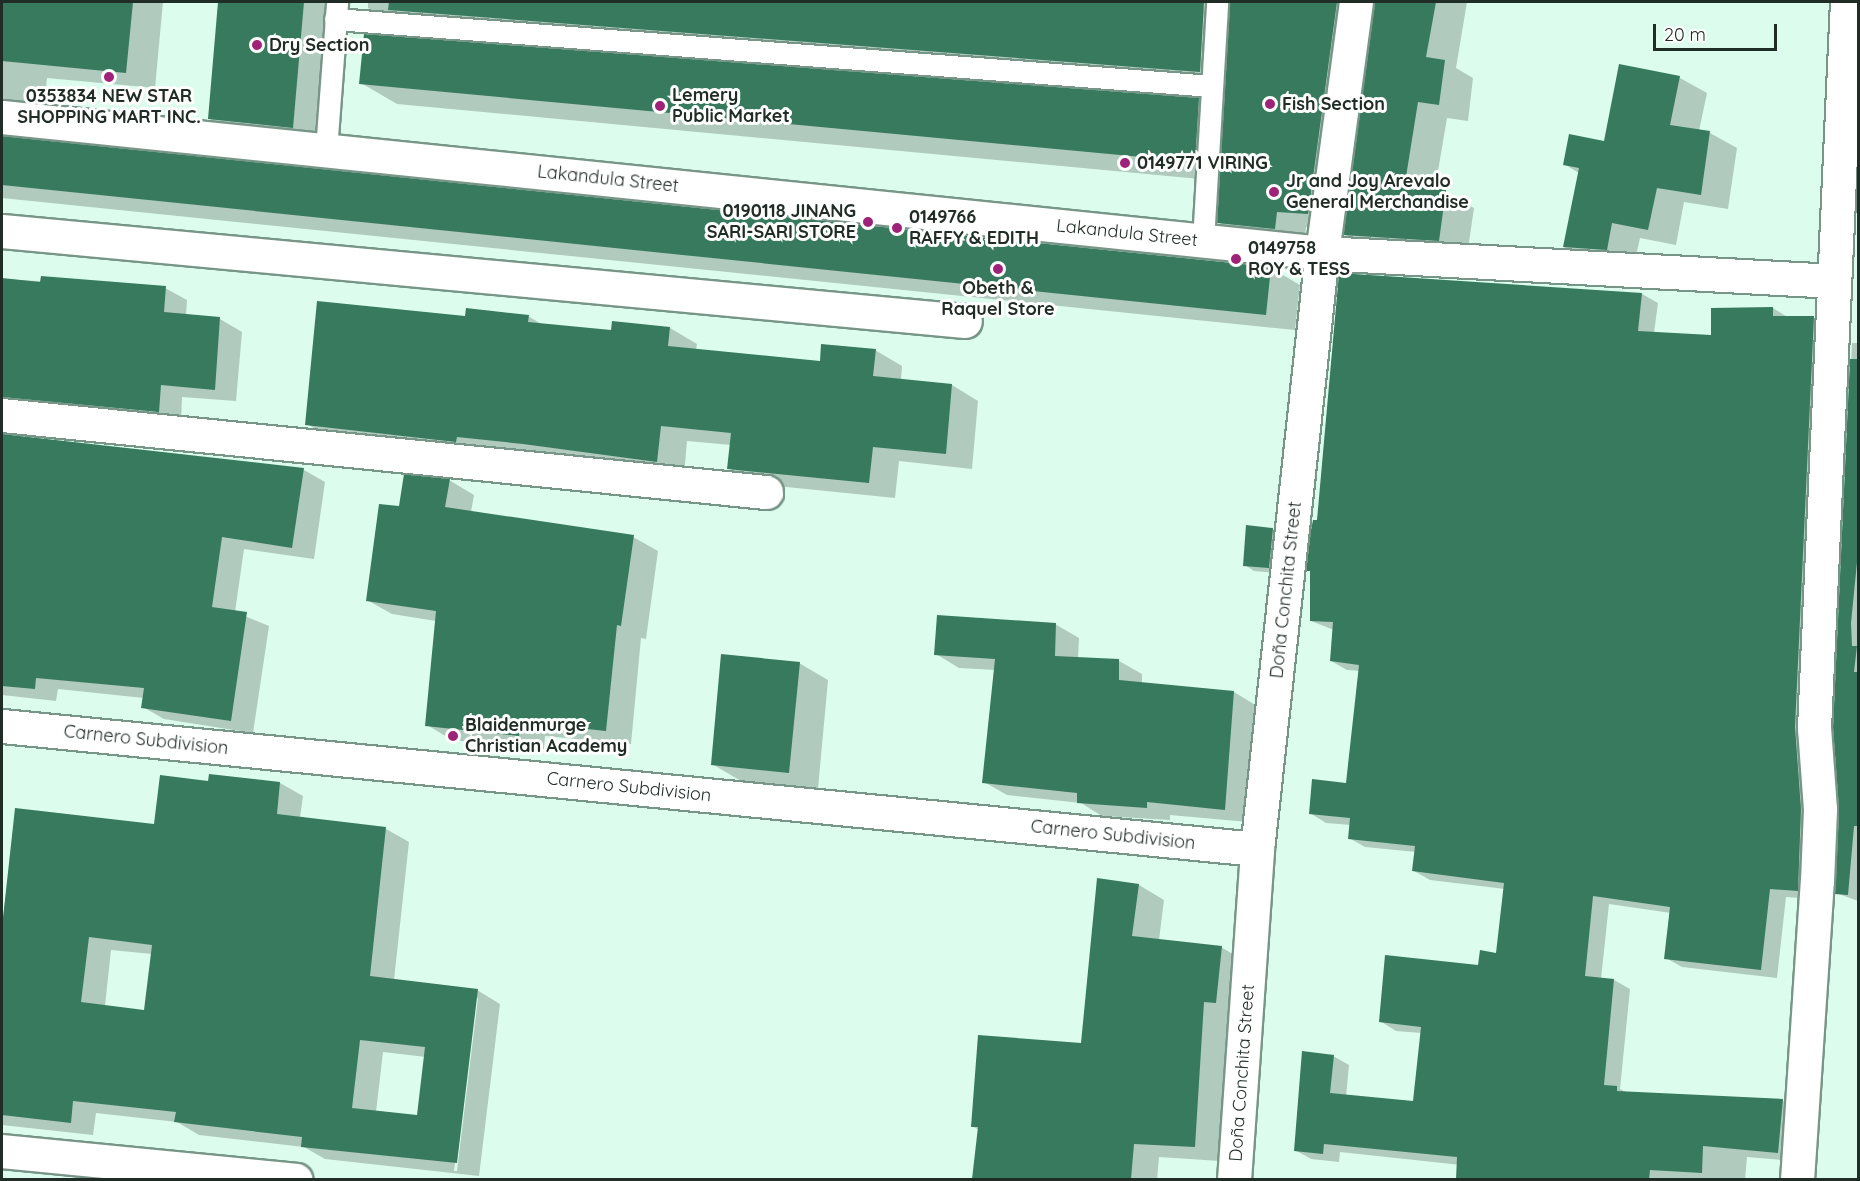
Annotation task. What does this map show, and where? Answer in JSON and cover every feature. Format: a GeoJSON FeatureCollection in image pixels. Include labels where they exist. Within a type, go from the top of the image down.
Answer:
{"type":"FeatureCollection","features":[{"type":"Feature","properties":{"kind":"street","name":"Doña Conchita Street"},"geometry":{"type":"LineString","coordinates":[[1234,1179],[1257,849],[1322,253],[1356,2]]}},
{"type":"Feature","properties":{"kind":"street"},"geometry":{"type":"LineString","coordinates":[[1797,1179],[1818,871],[1820,809],[1814,728],[1847,2]]}},
{"type":"Feature","properties":{"kind":"street","name":"Lakandula Street"},"geometry":{"type":"LineString","coordinates":[[2,117],[1322,253],[1834,281]]}},
{"type":"Feature","properties":{"kind":"street"},"geometry":{"type":"LineString","coordinates":[[2,231],[965,321]]}},
{"type":"Feature","properties":{"kind":"street"},"geometry":{"type":"LineString","coordinates":[[2,416],[766,492]]}},
{"type":"Feature","properties":{"kind":"street","name":"Carnero Subdivision"},"geometry":{"type":"LineString","coordinates":[[2,726],[1257,849]]}},
{"type":"Feature","properties":{"kind":"street"},"geometry":{"type":"LineString","coordinates":[[2,1151],[296,1179]]}},
{"type":"Feature","properties":{"kind":"lane"},"geometry":{"type":"LineString","coordinates":[[1203,241],[1217,2]]}},
{"type":"Feature","properties":{"kind":"lane"},"geometry":{"type":"LineString","coordinates":[[326,150],[336,10],[1211,86]]}},
{"type":"Feature","properties":{"kind":"building"},"geometry":{"type":"Polygon","coordinates":[[[2,2],[133,2],[126,73],[2,61],[2,2]]]}},
{"type":"Feature","properties":{"kind":"building","name":"Dry Section"},"geometry":{"type":"Polygon","coordinates":[[[218,2],[304,2],[293,128],[208,119],[218,2]]]}},
{"type":"Feature","properties":{"kind":"building"},"geometry":{"type":"Polygon","coordinates":[[[389,2],[1204,2],[1200,72],[388,10],[389,2]]]}},
{"type":"Feature","properties":{"kind":"building","name":"Fish Section"},"geometry":{"type":"Polygon","coordinates":[[[1230,2],[1337,2],[1308,214],[1277,212],[1275,229],[1217,223],[1230,2]]]}},
{"type":"Feature","properties":{"kind":"building"},"geometry":{"type":"Polygon","coordinates":[[[1374,2],[1436,2],[1426,57],[1445,60],[1439,105],[1418,102],[1405,183],[1446,190],[1439,241],[1343,235],[1374,2]]]}},
{"type":"Feature","properties":{"kind":"building"},"geometry":{"type":"Polygon","coordinates":[[[364,34],[1199,98],[1195,162],[359,84],[364,34]]]}},
{"type":"Feature","properties":{"kind":"building"},"geometry":{"type":"Polygon","coordinates":[[[1619,64],[1680,76],[1670,125],[1710,131],[1701,195],[1657,188],[1648,230],[1612,223],[1607,250],[1563,247],[1579,168],[1563,165],[1569,134],[1604,141],[1619,64]]]}},
{"type":"Feature","properties":{"kind":"building"},"geometry":{"type":"Polygon","coordinates":[[[2,136],[1271,267],[1266,315],[2,185],[2,136]]]}},
{"type":"Feature","properties":{"kind":"building"},"geometry":{"type":"Polygon","coordinates":[[[1339,273],[1642,293],[1638,331],[1711,335],[1711,308],[1773,307],[1773,316],[1814,316],[1795,727],[1801,809],[1798,891],[1770,889],[1761,970],[1664,959],[1670,907],[1593,896],[1585,976],[1614,979],[1604,1085],[1617,1086],[1617,1091],[1783,1099],[1778,1153],[1703,1146],[1702,1173],[1650,1170],[1649,1179],[1456,1179],[1457,1157],[1324,1144],[1323,1154],[1294,1151],[1302,1051],[1334,1055],[1330,1093],[1413,1101],[1421,1027],[1379,1022],[1385,955],[1478,965],[1480,950],[1496,953],[1504,883],[1412,871],[1415,846],[1348,839],[1350,818],[1309,814],[1312,779],[1346,783],[1359,665],[1330,661],[1333,622],[1310,621],[1310,571],[1306,571],[1313,520],[1317,520],[1339,273]]]}},
{"type":"Feature","properties":{"kind":"building"},"geometry":{"type":"Polygon","coordinates":[[[41,276],[166,286],[164,312],[220,317],[215,390],[161,385],[159,412],[2,397],[2,278],[40,282],[41,276]]]}},
{"type":"Feature","properties":{"kind":"building"},"geometry":{"type":"Polygon","coordinates":[[[317,301],[465,316],[466,308],[529,315],[528,322],[611,330],[612,321],[670,327],[668,346],[820,361],[821,344],[876,349],[873,376],[952,384],[946,454],[873,447],[869,483],[727,469],[731,433],[661,426],[657,462],[457,437],[456,442],[305,425],[317,301]]]}},
{"type":"Feature","properties":{"kind":"building"},"geometry":{"type":"Polygon","coordinates":[[[1850,359],[1857,359],[1858,552],[1851,623],[1852,646],[1857,646],[1854,672],[1858,672],[1858,826],[1854,826],[1848,895],[1835,894],[1839,810],[1833,728],[1850,359]]]}},
{"type":"Feature","properties":{"kind":"building"},"geometry":{"type":"Polygon","coordinates":[[[2,434],[304,468],[292,548],[222,537],[212,607],[247,612],[231,721],[141,708],[144,688],[36,678],[35,689],[2,686],[2,434]]]}},
{"type":"Feature","properties":{"kind":"building"},"geometry":{"type":"Polygon","coordinates":[[[404,474],[450,479],[445,507],[634,535],[621,626],[617,625],[606,731],[520,722],[519,736],[425,726],[436,611],[366,601],[379,504],[399,506],[404,474]]]}},
{"type":"Feature","properties":{"kind":"building"},"geometry":{"type":"Polygon","coordinates":[[[1246,525],[1273,528],[1269,568],[1243,566],[1246,525]]]}},
{"type":"Feature","properties":{"kind":"building"},"geometry":{"type":"Polygon","coordinates":[[[937,615],[1056,623],[1055,656],[1119,659],[1119,680],[1234,691],[1225,810],[1147,802],[1147,808],[1077,803],[1077,793],[982,783],[995,659],[934,655],[937,615]]]}},
{"type":"Feature","properties":{"kind":"building"},"geometry":{"type":"Polygon","coordinates":[[[721,654],[800,662],[789,773],[711,765],[721,654]]]}},
{"type":"Feature","properties":{"kind":"building"},"geometry":{"type":"Polygon","coordinates":[[[209,774],[280,782],[277,814],[386,827],[370,976],[478,989],[457,1163],[301,1147],[302,1137],[174,1122],[176,1112],[73,1101],[71,1123],[2,1115],[2,927],[15,808],[154,824],[160,775],[208,781],[209,774]],[[89,937],[81,1002],[144,1010],[152,945],[89,937]],[[360,1040],[352,1108],[417,1115],[425,1047],[360,1040]]]}},
{"type":"Feature","properties":{"kind":"building"},"geometry":{"type":"Polygon","coordinates":[[[1097,878],[1139,884],[1132,936],[1222,946],[1216,1003],[1204,1002],[1195,1147],[1134,1144],[1131,1179],[972,1179],[978,1127],[971,1127],[978,1035],[1081,1043],[1097,878]]]}},
{"type":"Feature","properties":{"kind":"place","name":"Dry Section"},"geometry":{"type":"Point","coordinates":[257,45]}},
{"type":"Feature","properties":{"kind":"place","name":"0353834 NEW STAR SHOPPING MART INC."},"geometry":{"type":"Point","coordinates":[109,77]}},
{"type":"Feature","properties":{"kind":"place","name":"Fish Section"},"geometry":{"type":"Point","coordinates":[1270,104]}},
{"type":"Feature","properties":{"kind":"place","name":"Lemery Public Market"},"geometry":{"type":"Point","coordinates":[660,106]}},
{"type":"Feature","properties":{"kind":"place","name":"0149771 VIRING"},"geometry":{"type":"Point","coordinates":[1125,163]}},
{"type":"Feature","properties":{"kind":"place","name":"Jr and Joy Arevalo General Merchandise"},"geometry":{"type":"Point","coordinates":[1274,192]}},
{"type":"Feature","properties":{"kind":"place","name":"0190118 JINANG SARI-SARI STORE"},"geometry":{"type":"Point","coordinates":[868,222]}},
{"type":"Feature","properties":{"kind":"place","name":"0149766 RAFFY & EDITH"},"geometry":{"type":"Point","coordinates":[897,228]}},
{"type":"Feature","properties":{"kind":"place","name":"0149758 ROY & TESS"},"geometry":{"type":"Point","coordinates":[1236,259]}},
{"type":"Feature","properties":{"kind":"place","name":"Obeth & Raquel Store"},"geometry":{"type":"Point","coordinates":[998,269]}},
{"type":"Feature","properties":{"kind":"place","name":"Blaidenmurge Christian Academy"},"geometry":{"type":"Point","coordinates":[453,736]}}]}
